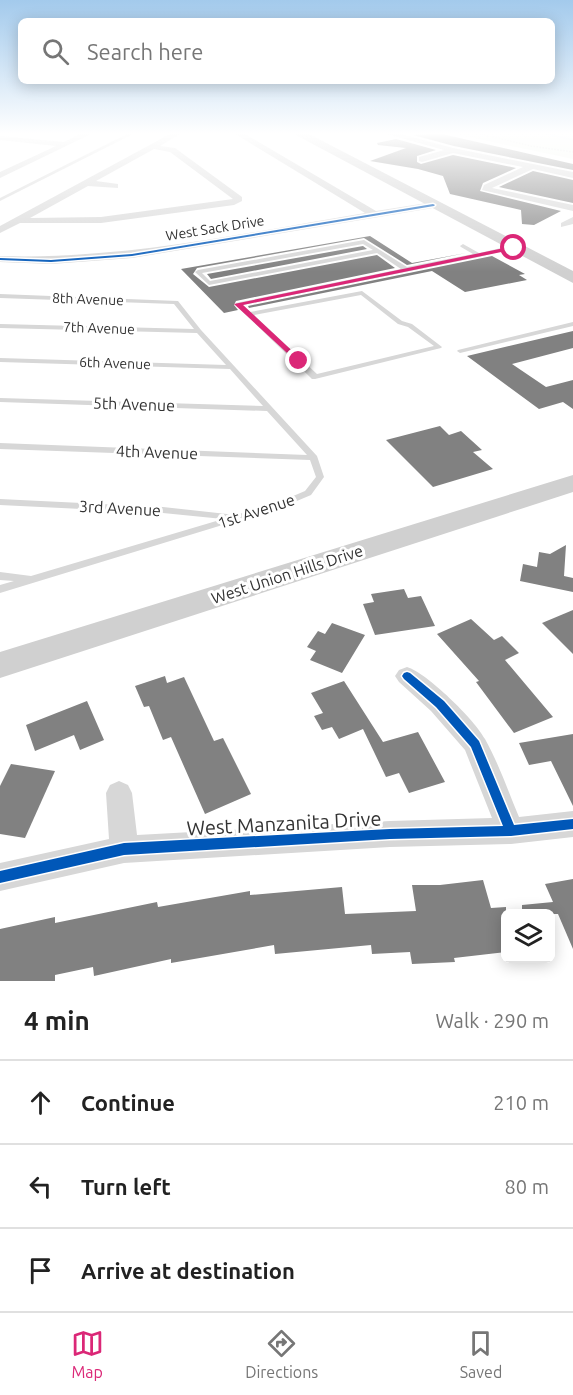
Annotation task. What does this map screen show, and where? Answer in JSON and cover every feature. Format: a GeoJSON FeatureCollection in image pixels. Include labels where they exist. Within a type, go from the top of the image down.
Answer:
{"type":"FeatureCollection","features":[{"type":"Feature","properties":{"kind":"main road"},"geometry":{"type":"LineString","coordinates":[[385,180],[573,278]]}},
{"type":"Feature","properties":{"kind":"main road","name":"West Union Hills Drive"},"geometry":{"type":"LineString","coordinates":[[0,665],[573,483]]}},
{"type":"Feature","properties":{"kind":"street"},"geometry":{"type":"LineString","coordinates":[[0,230],[93,180]]}},
{"type":"Feature","properties":{"kind":"street"},"geometry":{"type":"LineString","coordinates":[[20,220],[49,223],[97,222],[239,200],[212,180]]}},
{"type":"Feature","properties":{"kind":"street"},"geometry":{"type":"LineString","coordinates":[[316,180],[375,215]]}},
{"type":"Feature","properties":{"kind":"street"},"geometry":{"type":"LineString","coordinates":[[504,180],[488,187],[487,190],[573,208]]}},
{"type":"Feature","properties":{"kind":"street"},"geometry":{"type":"LineString","coordinates":[[87,183],[116,186]]}},
{"type":"Feature","properties":{"kind":"street","name":"West Sack Drive"},"geometry":{"type":"LineString","coordinates":[[0,259],[51,261],[132,255],[433,205]]}},
{"type":"Feature","properties":{"kind":"street"},"geometry":{"type":"LineString","coordinates":[[406,676],[440,704],[475,744],[511,831]]}},
{"type":"Feature","properties":{"kind":"street"},"geometry":{"type":"LineString","coordinates":[[119,793],[124,849]]}},
{"type":"Feature","properties":{"kind":"street","name":"West Manzanita Drive"},"geometry":{"type":"LineString","coordinates":[[0,877],[124,849],[390,834],[511,831],[573,824]]}},
{"type":"Feature","properties":{"kind":"lane"},"geometry":{"type":"LineString","coordinates":[[0,200],[40,180]]}},
{"type":"Feature","properties":{"kind":"lane"},"geometry":{"type":"LineString","coordinates":[[378,251],[209,283],[198,272],[364,242],[378,251],[407,270]]}},
{"type":"Feature","properties":{"kind":"lane"},"geometry":{"type":"LineString","coordinates":[[463,246],[479,255]]}},
{"type":"Feature","properties":{"kind":"lane"},"geometry":{"type":"LineString","coordinates":[[251,314],[362,293],[400,323],[410,325],[439,347],[315,377],[238,304],[514,248]]}},
{"type":"Feature","properties":{"kind":"lane","name":"8th Avenue"},"geometry":{"type":"LineString","coordinates":[[0,296],[176,302],[199,331]]}},
{"type":"Feature","properties":{"kind":"lane"},"geometry":{"type":"LineString","coordinates":[[460,351],[573,324]]}},
{"type":"Feature","properties":{"kind":"lane","name":"7th Avenue"},"geometry":{"type":"LineString","coordinates":[[0,326],[199,331]]}},
{"type":"Feature","properties":{"kind":"lane"},"geometry":{"type":"LineString","coordinates":[[199,331],[314,458]]}},
{"type":"Feature","properties":{"kind":"lane","name":"6th Avenue"},"geometry":{"type":"LineString","coordinates":[[0,360],[231,367]]}},
{"type":"Feature","properties":{"kind":"lane","name":"5th Avenue"},"geometry":{"type":"LineString","coordinates":[[0,400],[268,409]]}},
{"type":"Feature","properties":{"kind":"lane","name":"4th Avenue"},"geometry":{"type":"LineString","coordinates":[[0,446],[314,458]]}},
{"type":"Feature","properties":{"kind":"lane","name":"1st Avenue"},"geometry":{"type":"LineString","coordinates":[[0,589],[240,518],[308,493],[320,477],[314,458]]}},
{"type":"Feature","properties":{"kind":"lane","name":"3rd Avenue"},"geometry":{"type":"LineString","coordinates":[[0,502],[163,510],[240,518]]}},
{"type":"Feature","properties":{"kind":"lane"},"geometry":{"type":"LineString","coordinates":[[0,576],[34,579]]}},
{"type":"Feature","properties":{"kind":"building"},"geometry":{"type":"Polygon","coordinates":[[[444,180],[490,180],[483,183],[480,191],[561,211],[534,225],[522,224],[521,210],[450,194],[444,180]]]}},
{"type":"Feature","properties":{"kind":"building"},"geometry":{"type":"Polygon","coordinates":[[[514,180],[572,180],[573,203],[499,187],[514,180]]]}},
{"type":"Feature","properties":{"kind":"building"},"geometry":{"type":"Polygon","coordinates":[[[370,236],[412,263],[466,253],[407,265],[364,238],[197,268],[193,274],[209,287],[377,255],[395,268],[236,301],[234,305],[238,310],[224,313],[181,269],[370,236]]]}},
{"type":"Feature","properties":{"kind":"building"},"geometry":{"type":"Polygon","coordinates":[[[363,246],[367,249],[211,279],[207,274],[363,246]]]}},
{"type":"Feature","properties":{"kind":"building"},"geometry":{"type":"Polygon","coordinates":[[[492,256],[525,274],[519,275],[527,280],[465,292],[432,271],[249,308],[248,306],[492,256]]]}},
{"type":"Feature","properties":{"kind":"building"},"geometry":{"type":"Polygon","coordinates":[[[573,331],[573,348],[512,364],[546,387],[573,380],[573,409],[563,402],[539,409],[467,356],[573,331]]]}},
{"type":"Feature","properties":{"kind":"building"},"geometry":{"type":"Polygon","coordinates":[[[440,426],[449,435],[461,431],[482,450],[473,452],[493,469],[433,487],[386,440],[440,426]]]}},
{"type":"Feature","properties":{"kind":"building"},"geometry":{"type":"Polygon","coordinates":[[[566,545],[564,576],[573,578],[573,592],[520,581],[523,564],[537,567],[539,552],[550,554],[566,545]]]}},
{"type":"Feature","properties":{"kind":"building"},"geometry":{"type":"Polygon","coordinates":[[[404,589],[408,598],[421,596],[435,626],[375,635],[363,604],[374,602],[371,594],[404,589]]]}},
{"type":"Feature","properties":{"kind":"building"},"geometry":{"type":"Polygon","coordinates":[[[573,610],[573,654],[542,623],[573,610]]]}},
{"type":"Feature","properties":{"kind":"building"},"geometry":{"type":"Polygon","coordinates":[[[471,619],[494,640],[502,636],[519,653],[505,660],[553,717],[514,733],[476,682],[479,681],[437,634],[471,619]]]}},
{"type":"Feature","properties":{"kind":"building"},"geometry":{"type":"Polygon","coordinates":[[[332,623],[365,635],[342,673],[310,660],[316,651],[307,647],[318,631],[325,634],[332,623]]]}},
{"type":"Feature","properties":{"kind":"building"},"geometry":{"type":"Polygon","coordinates":[[[165,676],[167,683],[184,677],[214,741],[223,738],[251,794],[205,814],[171,737],[163,740],[149,706],[144,707],[135,686],[165,676]]]}},
{"type":"Feature","properties":{"kind":"building"},"geometry":{"type":"Polygon","coordinates":[[[344,681],[383,742],[418,732],[445,782],[409,793],[399,773],[386,777],[363,729],[339,739],[332,727],[322,730],[314,716],[323,713],[311,693],[344,681]]]}},
{"type":"Feature","properties":{"kind":"building"},"geometry":{"type":"Polygon","coordinates":[[[87,701],[104,740],[80,750],[74,735],[35,751],[26,725],[87,701]]]}},
{"type":"Feature","properties":{"kind":"building"},"geometry":{"type":"Polygon","coordinates":[[[573,734],[573,806],[551,761],[529,765],[519,743],[573,734]]]}},
{"type":"Feature","properties":{"kind":"building"},"geometry":{"type":"Polygon","coordinates":[[[11,764],[55,771],[25,838],[0,834],[0,786],[11,764]]]}},
{"type":"Feature","properties":{"kind":"building"},"geometry":{"type":"Polygon","coordinates":[[[573,879],[573,949],[558,914],[555,914],[555,909],[522,909],[522,905],[553,902],[545,884],[573,879]]]}},
{"type":"Feature","properties":{"kind":"building"},"geometry":{"type":"Polygon","coordinates":[[[483,880],[491,908],[506,907],[506,909],[501,909],[501,953],[454,958],[455,962],[412,964],[410,952],[372,954],[371,945],[275,954],[274,945],[171,963],[171,959],[94,976],[93,967],[55,975],[55,981],[0,981],[0,929],[55,917],[55,923],[157,902],[158,907],[250,891],[250,895],[342,887],[345,914],[416,911],[412,885],[440,885],[483,880]]]}},
{"type":"Feature","properties":{"kind":"cycle path"},"geometry":{"type":"LineString","coordinates":[[0,259],[51,261],[132,255],[433,205]]}},
{"type":"Feature","properties":{"kind":"cycle path"},"geometry":{"type":"LineString","coordinates":[[407,676],[440,704],[475,744],[511,831]]}},
{"type":"Feature","properties":{"kind":"cycle path"},"geometry":{"type":"LineString","coordinates":[[0,877],[124,849],[390,834],[511,831],[573,824]]}},
{"type":"Feature","properties":{"kind":"route"},"geometry":{"type":"LineString","coordinates":[[299,361],[238,304],[514,248]]}}]}
